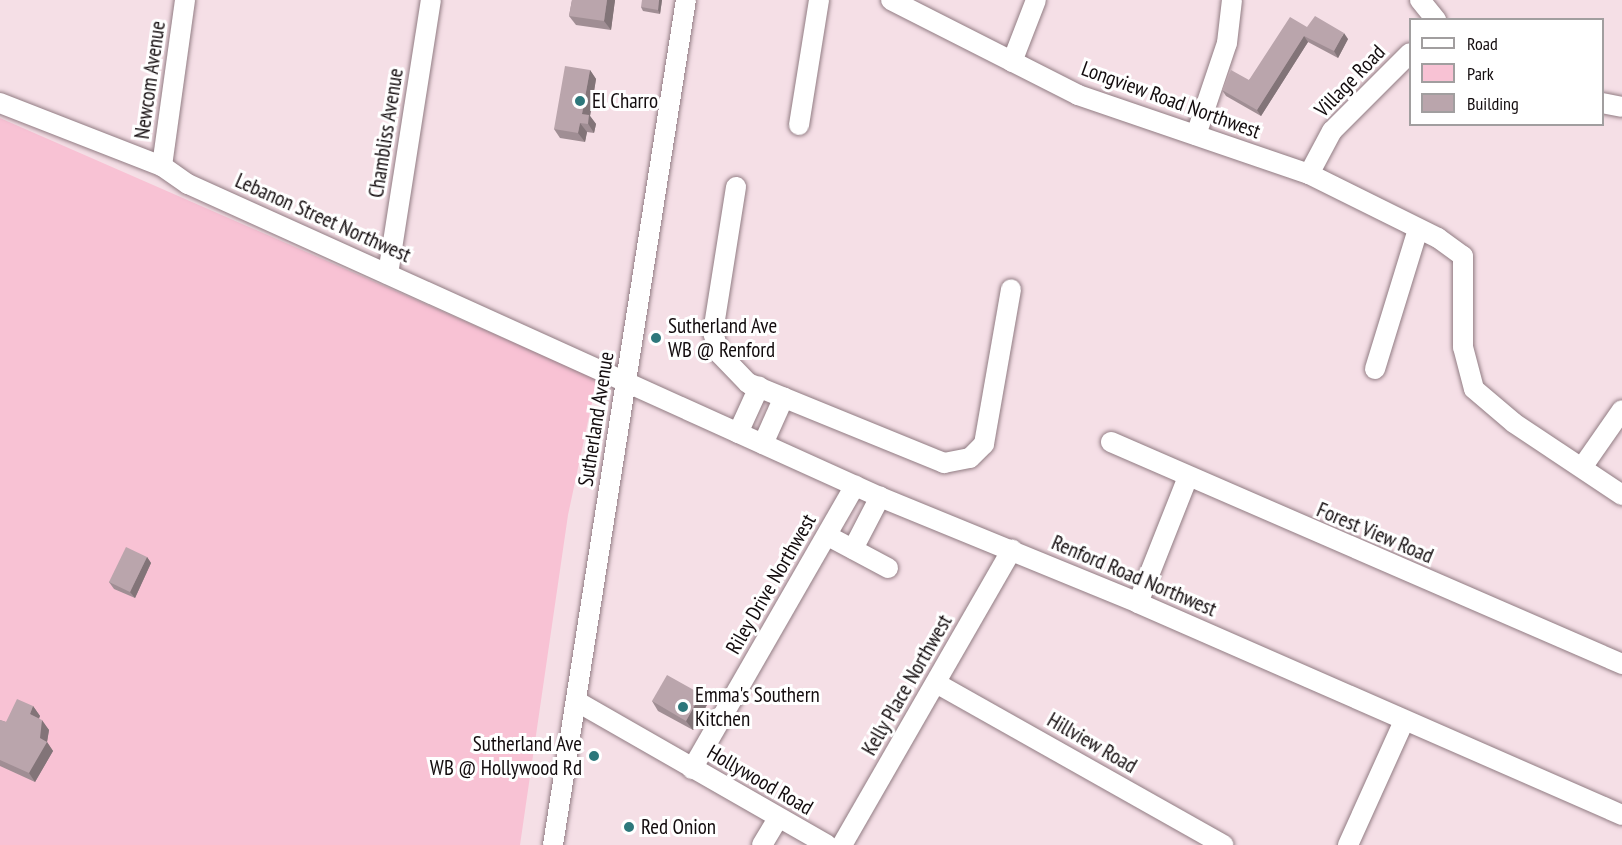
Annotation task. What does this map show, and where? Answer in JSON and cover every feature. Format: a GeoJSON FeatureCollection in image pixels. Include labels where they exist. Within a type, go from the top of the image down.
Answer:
{"type":"FeatureCollection","features":[{"type":"Feature","properties":{"kind":"street","name":"Newcom Avenue"},"geometry":{"type":"LineString","coordinates":[[162,166],[184,0]]}},
{"type":"Feature","properties":{"kind":"street","name":"Chambliss Avenue"},"geometry":{"type":"LineString","coordinates":[[388,274],[431,0]]}},
{"type":"Feature","properties":{"kind":"street","name":"Sutherland Avenue"},"geometry":{"type":"LineString","coordinates":[[553,845],[686,0]]}},
{"type":"Feature","properties":{"kind":"street"},"geometry":{"type":"LineString","coordinates":[[799,125],[819,0]]}},
{"type":"Feature","properties":{"kind":"street","name":"Longview Road Northwest"},"geometry":{"type":"LineString","coordinates":[[891,0],[1078,95],[1309,174],[1438,238],[1463,256],[1462,347],[1474,389],[1575,462]]}},
{"type":"Feature","properties":{"kind":"street"},"geometry":{"type":"LineString","coordinates":[[1012,62],[1036,0]]}},
{"type":"Feature","properties":{"kind":"street"},"geometry":{"type":"LineString","coordinates":[[1196,135],[1227,43],[1232,0]]}},
{"type":"Feature","properties":{"kind":"street"},"geometry":{"type":"LineString","coordinates":[[1420,0],[1434,18]]}},
{"type":"Feature","properties":{"kind":"street","name":"Village Road"},"geometry":{"type":"LineString","coordinates":[[1309,174],[1332,131],[1409,54]]}},
{"type":"Feature","properties":{"kind":"street","name":"Lebanon Street Northwest"},"geometry":{"type":"LineString","coordinates":[[0,103],[162,166],[188,184],[626,381]]}},
{"type":"Feature","properties":{"kind":"street"},"geometry":{"type":"LineString","coordinates":[[1604,103],[1622,107]]}},
{"type":"Feature","properties":{"kind":"street"},"geometry":{"type":"LineString","coordinates":[[736,187],[713,332],[731,368],[759,387],[944,463],[970,458],[984,444],[990,423],[1011,289]]}},
{"type":"Feature","properties":{"kind":"street"},"geometry":{"type":"LineString","coordinates":[[1375,369],[1418,229]]}},
{"type":"Feature","properties":{"kind":"street","name":"Renford Road Northwest"},"geometry":{"type":"LineString","coordinates":[[626,381],[880,496],[1138,603],[1622,816]]}},
{"type":"Feature","properties":{"kind":"street"},"geometry":{"type":"LineString","coordinates":[[738,433],[759,387]]}},
{"type":"Feature","properties":{"kind":"street"},"geometry":{"type":"LineString","coordinates":[[763,444],[784,397]]}},
{"type":"Feature","properties":{"kind":"street"},"geometry":{"type":"LineString","coordinates":[[1622,410],[1575,462],[1604,487],[1622,495]]}},
{"type":"Feature","properties":{"kind":"street","name":"Forest View Road"},"geometry":{"type":"LineString","coordinates":[[1111,442],[1187,479],[1622,664]]}},
{"type":"Feature","properties":{"kind":"street"},"geometry":{"type":"LineString","coordinates":[[1138,603],[1187,479]]}},
{"type":"Feature","properties":{"kind":"street","name":"Riley Drive Northwest"},"geometry":{"type":"LineString","coordinates":[[692,769],[828,536],[855,485]]}},
{"type":"Feature","properties":{"kind":"street"},"geometry":{"type":"LineString","coordinates":[[853,549],[880,496]]}},
{"type":"Feature","properties":{"kind":"street"},"geometry":{"type":"LineString","coordinates":[[828,536],[888,568]]}},
{"type":"Feature","properties":{"kind":"street","name":"Kelly Place Northwest"},"geometry":{"type":"LineString","coordinates":[[842,845],[1012,549]]}},
{"type":"Feature","properties":{"kind":"street","name":"Hillview Road"},"geometry":{"type":"LineString","coordinates":[[936,683],[1223,845]]}},
{"type":"Feature","properties":{"kind":"street","name":"Hollywood Road"},"geometry":{"type":"LineString","coordinates":[[576,701],[827,845]]}},
{"type":"Feature","properties":{"kind":"street"},"geometry":{"type":"LineString","coordinates":[[1348,845],[1404,721]]}},
{"type":"Feature","properties":{"kind":"street"},"geometry":{"type":"LineString","coordinates":[[762,845],[778,818]]}},
{"type":"Feature","properties":{"kind":"green space"},"geometry":{"type":"Polygon","coordinates":[[[0,118],[597,379],[568,515],[520,845],[0,845],[0,118]]]}},
{"type":"Feature","properties":{"kind":"building"},"geometry":{"type":"Polygon","coordinates":[[[572,0],[607,0],[604,21],[569,16],[572,0]]]}},
{"type":"Feature","properties":{"kind":"building"},"geometry":{"type":"Polygon","coordinates":[[[642,0],[659,0],[658,10],[641,7],[642,0]]]}},
{"type":"Feature","properties":{"kind":"building"},"geometry":{"type":"Polygon","coordinates":[[[1315,16],[1344,33],[1334,51],[1304,36],[1257,110],[1222,90],[1231,70],[1249,80],[1290,17],[1307,27],[1315,16]]]}},
{"type":"Feature","properties":{"kind":"building","name":"El Charro"},"geometry":{"type":"Polygon","coordinates":[[[565,66],[590,70],[582,114],[589,115],[588,124],[580,123],[578,133],[554,129],[565,66]]]}},
{"type":"Feature","properties":{"kind":"building"},"geometry":{"type":"Polygon","coordinates":[[[126,547],[147,557],[130,592],[109,582],[126,547]]]}},
{"type":"Feature","properties":{"kind":"building","name":"Emma's Southern Kitchen"},"geometry":{"type":"Polygon","coordinates":[[[667,675],[701,694],[686,721],[652,701],[667,675]]]}},
{"type":"Feature","properties":{"kind":"building"},"geometry":{"type":"Polygon","coordinates":[[[17,699],[33,706],[30,714],[42,720],[40,738],[47,742],[29,773],[0,760],[0,720],[6,722],[17,699]]]}},
{"type":"Feature","properties":{"kind":"place","name":"El Charro"},"geometry":{"type":"Point","coordinates":[580,101]}},
{"type":"Feature","properties":{"kind":"place","name":"Sutherland Ave WB @ Renford"},"geometry":{"type":"Point","coordinates":[656,338]}},
{"type":"Feature","properties":{"kind":"place","name":"Emma's Southern Kitchen"},"geometry":{"type":"Point","coordinates":[683,707]}},
{"type":"Feature","properties":{"kind":"place","name":"Sutherland Ave WB @ Hollywood Rd"},"geometry":{"type":"Point","coordinates":[594,756]}},
{"type":"Feature","properties":{"kind":"place","name":"Red Onion"},"geometry":{"type":"Point","coordinates":[629,827]}}]}
